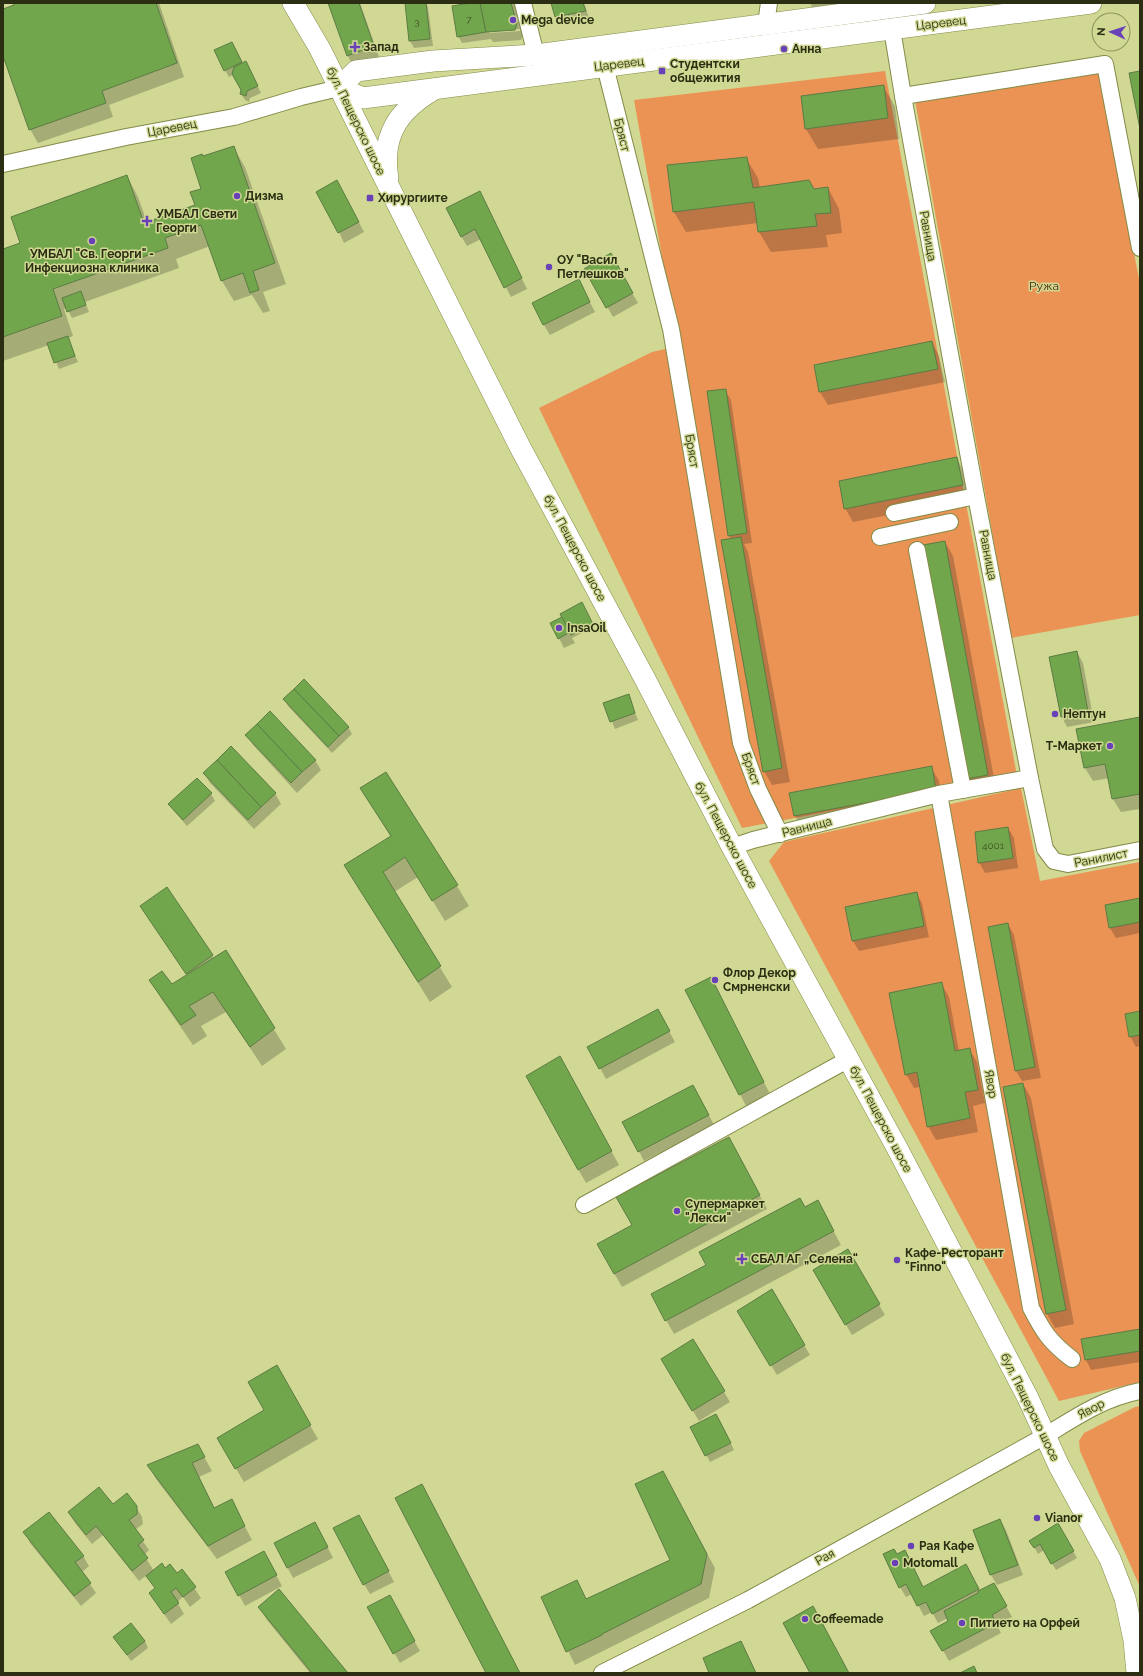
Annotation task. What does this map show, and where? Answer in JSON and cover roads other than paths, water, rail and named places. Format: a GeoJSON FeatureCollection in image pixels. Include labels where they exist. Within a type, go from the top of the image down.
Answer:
{"type":"FeatureCollection","features":[{"type":"Feature","properties":{"kind":"main road","name":"бул. Пещерско шосе"},"geometry":{"type":"LineString","coordinates":[[293,3],[320,49],[524,453],[645,678],[732,847],[849,1060],[982,1310],[1028,1398],[1063,1473],[1110,1559],[1125,1598],[1134,1640],[1137,1673]]}},
{"type":"Feature","properties":{"kind":"main road","name":"Царевец"},"geometry":{"type":"LineString","coordinates":[[925,3],[536,55],[433,61],[356,71],[340,88],[363,98],[1091,3]]}},
{"type":"Feature","properties":{"kind":"main road"},"geometry":{"type":"LineString","coordinates":[[389,188],[385,163],[387,144],[393,129],[405,111],[418,99],[435,88]]}},
{"type":"Feature","properties":{"kind":"street"},"geometry":{"type":"LineString","coordinates":[[523,3],[536,55]]}},
{"type":"Feature","properties":{"kind":"street"},"geometry":{"type":"LineString","coordinates":[[766,24],[769,3]]}},
{"type":"Feature","properties":{"kind":"street","name":"Равнища"},"geometry":{"type":"LineString","coordinates":[[732,847],[752,840],[939,794],[1030,778],[976,496],[892,29]]}},
{"type":"Feature","properties":{"kind":"street"},"geometry":{"type":"LineString","coordinates":[[903,96],[1106,64],[1140,248]]}},
{"type":"Feature","properties":{"kind":"street","name":"Бряст"},"geometry":{"type":"LineString","coordinates":[[605,66],[671,329],[741,743],[758,789],[780,834]]}},
{"type":"Feature","properties":{"kind":"street","name":"Царевец"},"geometry":{"type":"LineString","coordinates":[[3,164],[126,137],[234,117],[301,97],[340,88]]}},
{"type":"Feature","properties":{"kind":"street"},"geometry":{"type":"LineString","coordinates":[[908,530],[900,512],[976,496]]}},
{"type":"Feature","properties":{"kind":"street"},"geometry":{"type":"LineString","coordinates":[[880,537],[950,522]]}},
{"type":"Feature","properties":{"kind":"street"},"geometry":{"type":"LineString","coordinates":[[917,550],[963,790]]}},
{"type":"Feature","properties":{"kind":"street","name":"Ранилист"},"geometry":{"type":"LineString","coordinates":[[1030,778],[1045,849],[1054,861],[1068,864],[1140,850]]}},
{"type":"Feature","properties":{"kind":"street","name":"Явор"},"geometry":{"type":"LineString","coordinates":[[939,794],[1031,1308],[1041,1328],[1054,1346],[1072,1359]]}},
{"type":"Feature","properties":{"kind":"street"},"geometry":{"type":"LineString","coordinates":[[584,1204],[849,1060]]}},
{"type":"Feature","properties":{"kind":"street","name":"Явор"},"geometry":{"type":"LineString","coordinates":[[1045,1436],[1093,1406],[1121,1395],[1140,1391]]}},
{"type":"Feature","properties":{"kind":"street","name":"Рая"},"geometry":{"type":"LineString","coordinates":[[602,1673],[748,1600],[1045,1436]]}},
{"type":"Feature","properties":{"kind":"place","name":"Mega device"},"geometry":{"type":"Point","coordinates":[513,20]}},
{"type":"Feature","properties":{"kind":"place","name":"Запад"},"geometry":{"type":"Point","coordinates":[355,47]}},
{"type":"Feature","properties":{"kind":"place","name":"Анна"},"geometry":{"type":"Point","coordinates":[784,49]}},
{"type":"Feature","properties":{"kind":"place","name":"Студентски общежития"},"geometry":{"type":"Point","coordinates":[662,71]}},
{"type":"Feature","properties":{"kind":"place","name":"Дизма"},"geometry":{"type":"Point","coordinates":[237,196]}},
{"type":"Feature","properties":{"kind":"place","name":"Хирургиите"},"geometry":{"type":"Point","coordinates":[370,198]}},
{"type":"Feature","properties":{"kind":"place","name":"УМБАЛ Свети Георги"},"geometry":{"type":"Point","coordinates":[147,221]}},
{"type":"Feature","properties":{"kind":"place","name":"УМБАЛ \"Св. Георги\" - Инфекциозна клиника"},"geometry":{"type":"Point","coordinates":[92,241]}},
{"type":"Feature","properties":{"kind":"place","name":"ОУ \"Васил Петлешков\""},"geometry":{"type":"Point","coordinates":[549,267]}},
{"type":"Feature","properties":{"kind":"place","name":"InsaOil"},"geometry":{"type":"Point","coordinates":[559,628]}},
{"type":"Feature","properties":{"kind":"place","name":"Нептун"},"geometry":{"type":"Point","coordinates":[1055,714]}},
{"type":"Feature","properties":{"kind":"place","name":"Т-Маркет"},"geometry":{"type":"Point","coordinates":[1110,746]}},
{"type":"Feature","properties":{"kind":"place","name":"Флор Декор Смрненски"},"geometry":{"type":"Point","coordinates":[715,980]}},
{"type":"Feature","properties":{"kind":"place","name":"Супермаркет \"Лекси\""},"geometry":{"type":"Point","coordinates":[677,1211]}},
{"type":"Feature","properties":{"kind":"place","name":"СБАЛ АГ „Селена“"},"geometry":{"type":"Point","coordinates":[742,1259]}},
{"type":"Feature","properties":{"kind":"place","name":"Кафе-Ресторант \"Finno\""},"geometry":{"type":"Point","coordinates":[897,1260]}},
{"type":"Feature","properties":{"kind":"place","name":"Vianor"},"geometry":{"type":"Point","coordinates":[1037,1518]}},
{"type":"Feature","properties":{"kind":"place","name":"Рая Кафе"},"geometry":{"type":"Point","coordinates":[911,1546]}},
{"type":"Feature","properties":{"kind":"place","name":"Motomall"},"geometry":{"type":"Point","coordinates":[895,1563]}},
{"type":"Feature","properties":{"kind":"place","name":"Coffeemade"},"geometry":{"type":"Point","coordinates":[805,1619]}},
{"type":"Feature","properties":{"kind":"place","name":"Питието на Орфей"},"geometry":{"type":"Point","coordinates":[962,1623]}},
{"type":"Feature","properties":{"kind":"park label","name":"Ружа"},"geometry":{"type":"Point","coordinates":[1044,286]}}]}
